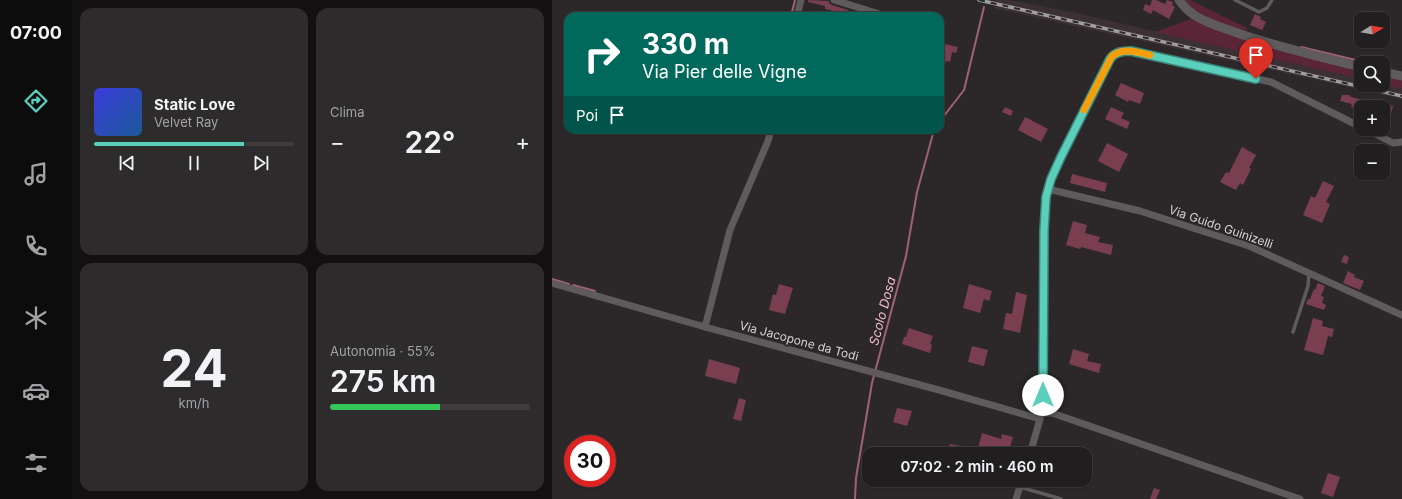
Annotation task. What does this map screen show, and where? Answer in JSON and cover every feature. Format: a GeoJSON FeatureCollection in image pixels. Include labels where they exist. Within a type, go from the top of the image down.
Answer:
{"type":"FeatureCollection","features":[{"type":"Feature","properties":{"kind":"street"},"geometry":{"type":"LineString","coordinates":[[798,12],[801,0]]}},
{"type":"Feature","properties":{"kind":"street"},"geometry":{"type":"LineString","coordinates":[[834,0],[873,12]]}},
{"type":"Feature","properties":{"kind":"street"},"geometry":{"type":"LineString","coordinates":[[1179,0],[1195,15],[1215,25],[1275,45],[1354,65]]}},
{"type":"Feature","properties":{"kind":"street"},"geometry":{"type":"LineString","coordinates":[[1032,447],[1041,416],[1043,395],[1044,211],[1048,189],[1061,157],[1110,59],[1116,54],[1131,51],[1271,82],[1354,124]]}},
{"type":"Feature","properties":{"kind":"street"},"geometry":{"type":"LineString","coordinates":[[1390,73],[1402,76]]}},
{"type":"Feature","properties":{"kind":"street"},"geometry":{"type":"LineString","coordinates":[[705,327],[730,230],[770,134]]}},
{"type":"Feature","properties":{"kind":"street"},"geometry":{"type":"LineString","coordinates":[[1380,136],[1393,143],[1402,142]]}},
{"type":"Feature","properties":{"kind":"street","name":"Via Guido Guinizelli"},"geometry":{"type":"LineString","coordinates":[[1048,189],[1147,213],[1249,246],[1402,315]]}},
{"type":"Feature","properties":{"kind":"street","name":"Via Jacopone da Todi"},"geometry":{"type":"LineString","coordinates":[[552,283],[869,372],[1041,416],[1052,413],[1300,499]]}},
{"type":"Feature","properties":{"kind":"street"},"geometry":{"type":"LineString","coordinates":[[1016,499],[1020,487]]}},
{"type":"Feature","properties":{"kind":"lane"},"geometry":{"type":"LineString","coordinates":[[1235,0],[1259,12],[1267,8],[1272,0]]}},
{"type":"Feature","properties":{"kind":"lane"},"geometry":{"type":"LineString","coordinates":[[1293,332],[1308,286],[1309,273]]}},
{"type":"Feature","properties":{"kind":"lane"},"geometry":{"type":"LineString","coordinates":[[1031,487],[1061,499]]}},
{"type":"Feature","properties":{"kind":"shaded area"},"geometry":{"type":"Polygon","coordinates":[[[995,0],[1010,0],[1072,12],[1354,77],[1354,88],[994,8],[995,0]]]}},
{"type":"Feature","properties":{"kind":"shaded area"},"geometry":{"type":"Polygon","coordinates":[[[1181,0],[1190,0],[1247,28],[1245,33],[1199,16],[1181,0]]]}},
{"type":"Feature","properties":{"kind":"shaded area"},"geometry":{"type":"Polygon","coordinates":[[[1191,19],[1271,46],[1354,70],[1354,77],[1155,32],[1191,19]]]}},
{"type":"Feature","properties":{"kind":"shaded area"},"geometry":{"type":"Polygon","coordinates":[[[1390,78],[1402,81],[1402,89],[1390,86],[1390,78]]]}},
{"type":"Feature","properties":{"kind":"shaded area"},"geometry":{"type":"Polygon","coordinates":[[[1390,86],[1402,89],[1402,99],[1371,92],[1390,92],[1390,86]]]}},
{"type":"Feature","properties":{"kind":"building"},"geometry":{"type":"Polygon","coordinates":[[[808,0],[829,1],[832,5],[848,10],[847,12],[834,12],[825,9],[825,6],[808,2],[808,0]]]}},
{"type":"Feature","properties":{"kind":"building"},"geometry":{"type":"Polygon","coordinates":[[[1152,0],[1165,4],[1167,0],[1173,2],[1172,5],[1175,7],[1169,19],[1153,10],[1151,14],[1143,10],[1145,4],[1150,6],[1152,0]]]}},
{"type":"Feature","properties":{"kind":"building"},"geometry":{"type":"Polygon","coordinates":[[[1255,14],[1266,22],[1262,30],[1250,25],[1255,14]]]}},
{"type":"Feature","properties":{"kind":"building"},"geometry":{"type":"Polygon","coordinates":[[[944,44],[958,47],[956,53],[952,52],[950,62],[946,61],[944,68],[944,44]]]}},
{"type":"Feature","properties":{"kind":"building"},"geometry":{"type":"Polygon","coordinates":[[[1121,83],[1144,93],[1140,104],[1129,100],[1128,102],[1115,95],[1121,83]]]}},
{"type":"Feature","properties":{"kind":"building"},"geometry":{"type":"Polygon","coordinates":[[[1342,95],[1349,95],[1362,100],[1354,100],[1354,108],[1351,107],[1352,104],[1340,101],[1342,95]]]}},
{"type":"Feature","properties":{"kind":"building"},"geometry":{"type":"Polygon","coordinates":[[[1390,105],[1393,106],[1390,114],[1390,105]]]}},
{"type":"Feature","properties":{"kind":"building"},"geometry":{"type":"Polygon","coordinates":[[[1005,107],[1013,111],[1011,116],[1002,112],[1005,107]]]}},
{"type":"Feature","properties":{"kind":"building"},"geometry":{"type":"Polygon","coordinates":[[[1111,107],[1124,113],[1121,118],[1130,122],[1127,129],[1105,119],[1111,107]]]}},
{"type":"Feature","properties":{"kind":"building"},"geometry":{"type":"Polygon","coordinates":[[[1025,117],[1048,129],[1041,142],[1018,130],[1025,117]]]}},
{"type":"Feature","properties":{"kind":"building"},"geometry":{"type":"Polygon","coordinates":[[[1107,143],[1128,154],[1119,172],[1098,161],[1107,143]]]}},
{"type":"Feature","properties":{"kind":"building"},"geometry":{"type":"Polygon","coordinates":[[[1242,147],[1256,155],[1249,168],[1251,169],[1243,185],[1240,183],[1236,190],[1220,182],[1226,172],[1229,173],[1242,147]]]}},
{"type":"Feature","properties":{"kind":"building"},"geometry":{"type":"Polygon","coordinates":[[[1072,174],[1107,183],[1105,192],[1070,183],[1072,174]]]}},
{"type":"Feature","properties":{"kind":"building"},"geometry":{"type":"Polygon","coordinates":[[[1323,181],[1334,186],[1326,202],[1330,204],[1322,223],[1303,215],[1311,196],[1315,198],[1323,181]]]}},
{"type":"Feature","properties":{"kind":"building"},"geometry":{"type":"Polygon","coordinates":[[[1073,221],[1087,225],[1085,233],[1100,237],[1098,242],[1113,245],[1111,255],[1081,247],[1080,249],[1066,245],[1073,221]]]}},
{"type":"Feature","properties":{"kind":"building"},"geometry":{"type":"Polygon","coordinates":[[[1344,255],[1349,257],[1347,264],[1341,262],[1344,255]]]}},
{"type":"Feature","properties":{"kind":"building"},"geometry":{"type":"Polygon","coordinates":[[[1348,271],[1355,275],[1354,277],[1364,281],[1360,290],[1343,283],[1348,271]]]}},
{"type":"Feature","properties":{"kind":"building"},"geometry":{"type":"Polygon","coordinates":[[[1318,283],[1325,286],[1321,296],[1324,297],[1322,303],[1326,305],[1324,310],[1306,304],[1318,283]]]}},
{"type":"Feature","properties":{"kind":"building"},"geometry":{"type":"Polygon","coordinates":[[[779,284],[793,288],[785,314],[769,310],[773,294],[776,295],[779,284]]]}},
{"type":"Feature","properties":{"kind":"building"},"geometry":{"type":"Polygon","coordinates":[[[969,284],[992,291],[989,301],[984,299],[980,313],[963,308],[969,284]]]}},
{"type":"Feature","properties":{"kind":"building"},"geometry":{"type":"Polygon","coordinates":[[[1016,292],[1027,295],[1020,333],[1003,329],[1006,313],[1012,314],[1016,292]]]}},
{"type":"Feature","properties":{"kind":"building"},"geometry":{"type":"Polygon","coordinates":[[[1313,318],[1323,321],[1322,326],[1334,329],[1332,337],[1328,336],[1323,355],[1304,350],[1313,318]]]}},
{"type":"Feature","properties":{"kind":"building"},"geometry":{"type":"Polygon","coordinates":[[[909,328],[933,336],[930,344],[932,345],[930,353],[902,344],[909,328]]]}},
{"type":"Feature","properties":{"kind":"building"},"geometry":{"type":"Polygon","coordinates":[[[972,346],[988,350],[984,366],[968,362],[972,346]]]}},
{"type":"Feature","properties":{"kind":"building"},"geometry":{"type":"Polygon","coordinates":[[[1073,349],[1089,354],[1087,361],[1101,364],[1099,373],[1069,364],[1073,349]]]}},
{"type":"Feature","properties":{"kind":"building"},"geometry":{"type":"Polygon","coordinates":[[[709,359],[740,368],[736,384],[705,376],[709,359]]]}},
{"type":"Feature","properties":{"kind":"building"},"geometry":{"type":"Polygon","coordinates":[[[739,398],[746,400],[741,421],[733,419],[739,398]]]}},
{"type":"Feature","properties":{"kind":"building"},"geometry":{"type":"Polygon","coordinates":[[[897,408],[912,411],[907,426],[893,422],[897,408]]]}},
{"type":"Feature","properties":{"kind":"building"},"geometry":{"type":"Polygon","coordinates":[[[982,433],[1001,439],[1002,434],[1013,437],[1010,447],[978,447],[982,433]]]}},
{"type":"Feature","properties":{"kind":"building"},"geometry":{"type":"Polygon","coordinates":[[[950,444],[967,447],[949,447],[950,444]]]}},
{"type":"Feature","properties":{"kind":"building"},"geometry":{"type":"Polygon","coordinates":[[[1328,473],[1340,477],[1333,497],[1321,493],[1328,473]]]}},
{"type":"Feature","properties":{"kind":"building"},"geometry":{"type":"Polygon","coordinates":[[[1154,488],[1160,490],[1156,499],[1150,499],[1154,488]]]}},
{"type":"Feature","properties":{"kind":"waterway"},"geometry":{"type":"LineString","coordinates":[[792,12],[795,0]]}},
{"type":"Feature","properties":{"kind":"waterway","name":"Scolo Dosa"},"geometry":{"type":"LineString","coordinates":[[944,116],[964,90],[984,7]]}},
{"type":"Feature","properties":{"kind":"waterway"},"geometry":{"type":"LineString","coordinates":[[1301,47],[1354,60]]}},
{"type":"Feature","properties":{"kind":"waterway","name":"Scolo Dosa"},"geometry":{"type":"LineString","coordinates":[[855,499],[856,478],[872,383],[906,256],[917,192],[933,134]]}},
{"type":"Feature","properties":{"kind":"waterway"},"geometry":{"type":"LineString","coordinates":[[552,279],[569,284]]}},
{"type":"Feature","properties":{"kind":"waterway"},"geometry":{"type":"LineString","coordinates":[[573,285],[595,291]]}},
{"type":"Feature","properties":{"kind":"railway"},"geometry":{"type":"LineString","coordinates":[[979,0],[1402,96]]}},
{"type":"Feature","properties":{"kind":"slow traffic"},"geometry":{"type":"LineString","coordinates":[[1084,110],[1112,56],[1119,52],[1125,51],[1150,55]]}},
{"type":"Feature","properties":{"kind":"route"},"geometry":{"type":"LineString","coordinates":[[1043,395],[1044,231],[1046,197],[1051,179],[1061,157],[1112,56],[1119,52],[1131,51],[1256,79]]}}]}
